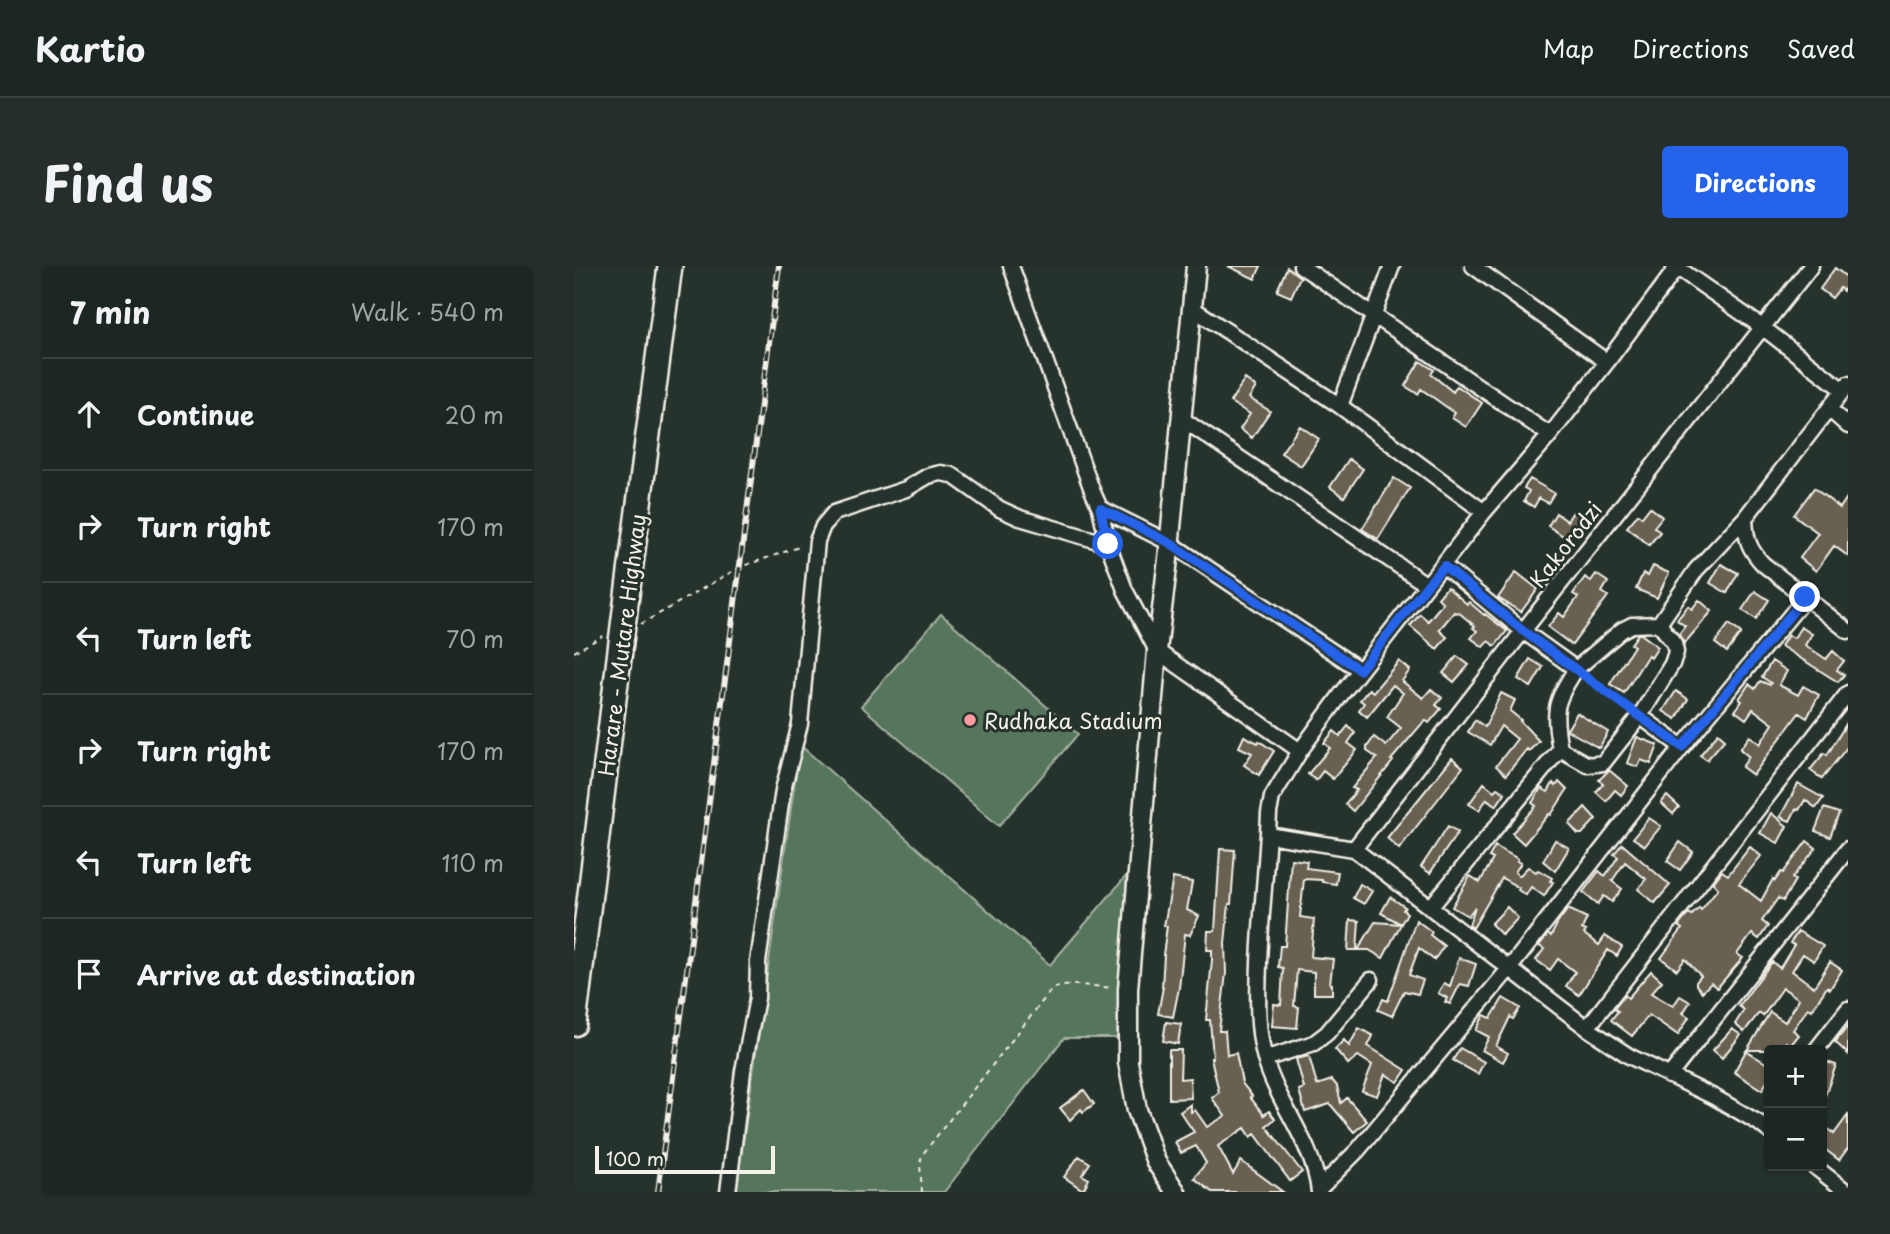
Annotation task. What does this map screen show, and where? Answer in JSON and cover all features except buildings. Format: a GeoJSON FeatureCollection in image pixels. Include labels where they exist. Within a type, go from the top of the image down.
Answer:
{"type":"FeatureCollection","features":[{"type":"Feature","properties":{"kind":"highway","name":"Harare - Mutare Highway"},"geometry":{"type":"LineString","coordinates":[[574,1024],[670,266]]}},
{"type":"Feature","properties":{"kind":"street"},"geometry":{"type":"LineString","coordinates":[[1011,266],[1100,508],[1108,544],[1125,590],[1157,651],[1300,751]]}},
{"type":"Feature","properties":{"kind":"street"},"geometry":{"type":"LineString","coordinates":[[1176,1192],[1156,1162],[1137,1110],[1128,1062],[1128,989],[1157,651],[1196,266]]}},
{"type":"Feature","properties":{"kind":"street"},"geometry":{"type":"LineString","coordinates":[[1301,266],[1550,435]]}},
{"type":"Feature","properties":{"kind":"street"},"geometry":{"type":"LineString","coordinates":[[1340,406],[1392,266]]}},
{"type":"Feature","properties":{"kind":"street"},"geometry":{"type":"LineString","coordinates":[[1473,266],[1607,362]]}},
{"type":"Feature","properties":{"kind":"street"},"geometry":{"type":"LineString","coordinates":[[1319,1191],[1311,1156],[1265,1059],[1257,1017],[1261,925],[1272,797],[1300,751],[1360,670],[1484,512],[1550,435],[1677,266],[1845,387],[1745,518],[1696,570],[1659,624]]}},
{"type":"Feature","properties":{"kind":"street","name":"Kakorodzi"},"geometry":{"type":"LineString","coordinates":[[1354,849],[1811,266]]}},
{"type":"Feature","properties":{"kind":"street"},"geometry":{"type":"LineString","coordinates":[[1192,308],[1340,406],[1484,512]]}},
{"type":"Feature","properties":{"kind":"street"},"geometry":{"type":"LineString","coordinates":[[1829,409],[1848,426]]}},
{"type":"Feature","properties":{"kind":"street"},"geometry":{"type":"LineString","coordinates":[[1182,419],[1427,585]]}},
{"type":"Feature","properties":{"kind":"street"},"geometry":{"type":"LineString","coordinates":[[728,1192],[743,1071],[757,998],[758,962],[783,790],[800,724],[817,541],[823,526],[834,513],[906,489],[928,476],[941,473],[952,475],[1000,509],[1108,544]]}},
{"type":"Feature","properties":{"kind":"street"},"geometry":{"type":"LineString","coordinates":[[1100,508],[1170,543],[1360,670]]}},
{"type":"Feature","properties":{"kind":"street"},"geometry":{"type":"LineString","coordinates":[[1745,518],[1751,551],[1763,564],[1848,631]]}},
{"type":"Feature","properties":{"kind":"street"},"geometry":{"type":"LineString","coordinates":[[1444,566],[1523,631],[1576,669]]}},
{"type":"Feature","properties":{"kind":"street"},"geometry":{"type":"LineString","coordinates":[[1319,1191],[1358,1150],[1510,969],[1682,747],[1805,597]]}},
{"type":"Feature","properties":{"kind":"street"},"geometry":{"type":"LineString","coordinates":[[1430,908],[1560,749],[1555,722],[1557,706],[1562,691],[1576,669],[1622,630],[1632,625],[1659,624]]}},
{"type":"Feature","properties":{"kind":"street"},"geometry":{"type":"LineString","coordinates":[[1560,749],[1588,765],[1603,764],[1640,716],[1672,664],[1676,653],[1674,643],[1659,624]]}},
{"type":"Feature","properties":{"kind":"street"},"geometry":{"type":"LineString","coordinates":[[1587,1028],[1848,693]]}},
{"type":"Feature","properties":{"kind":"street"},"geometry":{"type":"LineString","coordinates":[[1640,716],[1682,747]]}},
{"type":"Feature","properties":{"kind":"street"},"geometry":{"type":"LineString","coordinates":[[1268,835],[1354,849],[1587,1028],[1629,1056],[1714,1097],[1764,1127]]}},
{"type":"Feature","properties":{"kind":"street"},"geometry":{"type":"LineString","coordinates":[[1670,1076],[1848,849]]}},
{"type":"Feature","properties":{"kind":"street"},"geometry":{"type":"LineString","coordinates":[[1265,1059],[1298,1049],[1321,1038],[1371,980]]}},
{"type":"Feature","properties":{"kind":"street"},"geometry":{"type":"LineString","coordinates":[[1820,1045],[1848,1009]]}},
{"type":"Feature","properties":{"kind":"street"},"geometry":{"type":"LineString","coordinates":[[1821,1171],[1847,1190]]}},
{"type":"Feature","properties":{"kind":"path"},"geometry":{"type":"LineString","coordinates":[[574,652],[584,645],[622,630],[740,567],[817,541]]}},
{"type":"Feature","properties":{"kind":"path"},"geometry":{"type":"LineString","coordinates":[[1576,669],[1640,716]]}},
{"type":"Feature","properties":{"kind":"path"},"geometry":{"type":"LineString","coordinates":[[922,1192],[922,1154],[1052,989],[1062,985],[1128,989]]}},
{"type":"Feature","properties":{"kind":"green space","name":"Rudhaka Stadium"},"geometry":{"type":"Polygon","coordinates":[[[941,614],[1078,734],[999,826],[861,706],[941,614]]]}},
{"type":"Feature","properties":{"kind":"green space"},"geometry":{"type":"Polygon","coordinates":[[[800,745],[1050,965],[1127,875],[1117,1038],[1064,1038],[944,1192],[736,1192],[800,745]]]}},
{"type":"Feature","properties":{"kind":"railway"},"geometry":{"type":"LineString","coordinates":[[658,1192],[779,266]]}},
{"type":"Feature","properties":{"kind":"place","name":"Rudhaka Stadium"},"geometry":{"type":"Point","coordinates":[970,720]}},
{"type":"Feature","properties":{"kind":"route"},"geometry":{"type":"LineString","coordinates":[[1108,544],[1100,508],[1170,543],[1360,670],[1444,566],[1523,631],[1682,747],[1805,597]]}}]}
